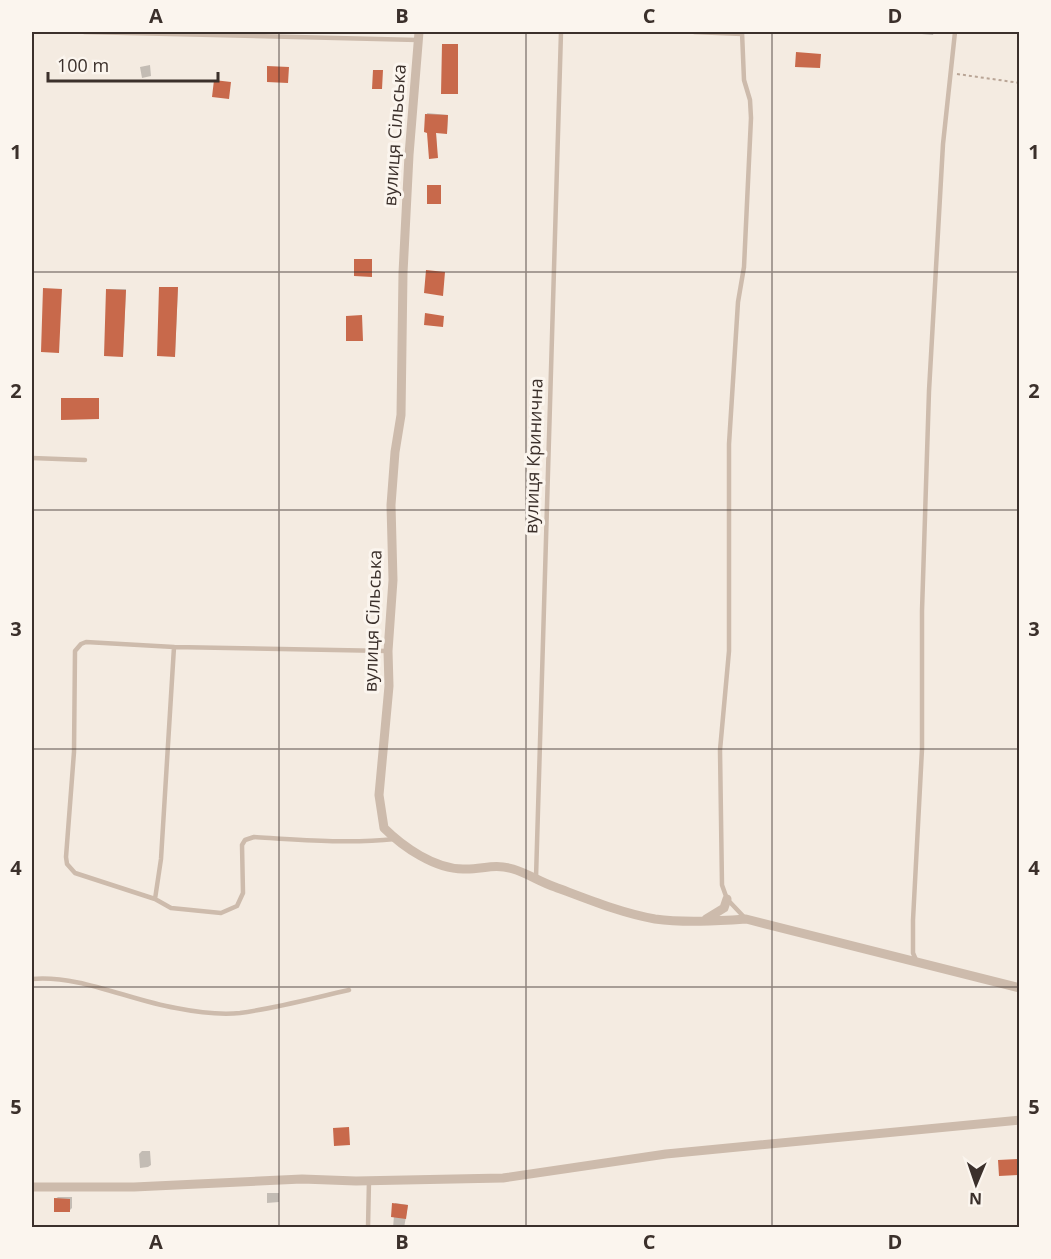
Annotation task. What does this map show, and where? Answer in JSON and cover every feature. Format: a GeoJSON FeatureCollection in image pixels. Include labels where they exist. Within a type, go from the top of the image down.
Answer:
{"type":"FeatureCollection","features":[{"type":"Feature","properties":{"kind":"street","name":"вулиця Сільська"},"geometry":{"type":"LineString","coordinates":[[419,36],[409,155],[403,273],[401,415],[395,452],[391,505],[393,580],[379,803],[384,828],[422,855],[445,866],[467,869],[499,866],[607,905],[656,919],[704,921],[746,919],[1020,988]]}},
{"type":"Feature","properties":{"kind":"street"},"geometry":{"type":"LineString","coordinates":[[704,921],[724,908],[727,899]]}},
{"type":"Feature","properties":{"kind":"street"},"geometry":{"type":"LineString","coordinates":[[32,1187],[135,1187],[302,1179],[503,1178],[666,1154],[1020,1120]]}},
{"type":"Feature","properties":{"kind":"lane"},"geometry":{"type":"LineString","coordinates":[[84,32],[419,36]]}},
{"type":"Feature","properties":{"kind":"lane","name":"вулиця Кринична"},"geometry":{"type":"LineString","coordinates":[[536,880],[561,32]]}},
{"type":"Feature","properties":{"kind":"lane"},"geometry":{"type":"LineString","coordinates":[[694,32],[742,33],[744,80],[752,118],[744,267],[738,302],[729,444],[729,651],[720,750],[722,885],[727,899],[746,919]]}},
{"type":"Feature","properties":{"kind":"lane"},"geometry":{"type":"LineString","coordinates":[[916,960],[913,953],[913,920],[922,749],[922,610],[927,446],[943,144],[955,32]]}},
{"type":"Feature","properties":{"kind":"lane"},"geometry":{"type":"LineString","coordinates":[[32,458],[85,460]]}},
{"type":"Feature","properties":{"kind":"lane"},"geometry":{"type":"LineString","coordinates":[[388,651],[174,647],[86,642],[81,644],[75,651],[74,752],[67,864],[75,873],[155,899],[171,908],[221,913],[237,906],[243,892],[242,845],[245,840],[254,837],[321,842],[364,842],[395,838]]}},
{"type":"Feature","properties":{"kind":"lane"},"geometry":{"type":"LineString","coordinates":[[155,899],[161,859],[174,647]]}},
{"type":"Feature","properties":{"kind":"lane"},"geometry":{"type":"LineString","coordinates":[[32,979],[58,980],[103,989],[173,1008],[204,1012],[238,1013],[349,990]]}},
{"type":"Feature","properties":{"kind":"lane"},"geometry":{"type":"LineString","coordinates":[[368,1227],[369,1180]]}},
{"type":"Feature","properties":{"kind":"path"},"geometry":{"type":"LineString","coordinates":[[950,73],[1020,83]]}},
{"type":"Feature","properties":{"kind":"building"},"geometry":{"type":"Polygon","coordinates":[[[442,44],[458,44],[458,94],[441,94],[442,44]]]}},
{"type":"Feature","properties":{"kind":"building"},"geometry":{"type":"Polygon","coordinates":[[[796,52],[821,54],[820,68],[795,67],[796,52]]]}},
{"type":"Feature","properties":{"kind":"building"},"geometry":{"type":"Polygon","coordinates":[[[267,66],[289,67],[288,83],[267,82],[267,66]]]}},
{"type":"Feature","properties":{"kind":"building"},"geometry":{"type":"Polygon","coordinates":[[[373,70],[383,70],[382,89],[372,89],[373,70]]]}},
{"type":"Feature","properties":{"kind":"building"},"geometry":{"type":"Polygon","coordinates":[[[214,80],[231,82],[229,99],[212,97],[214,80]]]}},
{"type":"Feature","properties":{"kind":"building"},"geometry":{"type":"Polygon","coordinates":[[[425,114],[448,115],[447,134],[436,133],[438,158],[429,159],[427,133],[424,132],[425,114]]]}},
{"type":"Feature","properties":{"kind":"building"},"geometry":{"type":"Polygon","coordinates":[[[427,185],[441,185],[441,204],[427,204],[427,185]]]}},
{"type":"Feature","properties":{"kind":"building"},"geometry":{"type":"Polygon","coordinates":[[[354,259],[372,259],[372,277],[354,276],[354,259]]]}},
{"type":"Feature","properties":{"kind":"building"},"geometry":{"type":"Polygon","coordinates":[[[426,270],[445,272],[443,296],[424,293],[426,270]]]}},
{"type":"Feature","properties":{"kind":"building"},"geometry":{"type":"Polygon","coordinates":[[[159,287],[178,287],[175,357],[157,356],[159,287]]]}},
{"type":"Feature","properties":{"kind":"building"},"geometry":{"type":"Polygon","coordinates":[[[43,288],[62,289],[59,353],[41,352],[43,288]]]}},
{"type":"Feature","properties":{"kind":"building"},"geometry":{"type":"Polygon","coordinates":[[[106,289],[126,290],[123,357],[104,356],[106,289]]]}},
{"type":"Feature","properties":{"kind":"building"},"geometry":{"type":"Polygon","coordinates":[[[425,313],[444,316],[443,327],[424,325],[425,313]]]}},
{"type":"Feature","properties":{"kind":"building"},"geometry":{"type":"Polygon","coordinates":[[[362,315],[363,341],[346,341],[346,316],[362,315]]]}},
{"type":"Feature","properties":{"kind":"building"},"geometry":{"type":"Polygon","coordinates":[[[61,398],[99,398],[99,419],[61,420],[61,398]]]}},
{"type":"Feature","properties":{"kind":"building"},"geometry":{"type":"Polygon","coordinates":[[[349,1127],[350,1145],[334,1146],[333,1128],[349,1127]]]}},
{"type":"Feature","properties":{"kind":"building"},"geometry":{"type":"Polygon","coordinates":[[[1020,1159],[1020,1175],[999,1176],[998,1160],[1020,1159]]]}},
{"type":"Feature","properties":{"kind":"building"},"geometry":{"type":"Polygon","coordinates":[[[54,1198],[70,1199],[70,1212],[54,1212],[54,1198]]]}},
{"type":"Feature","properties":{"kind":"building"},"geometry":{"type":"Polygon","coordinates":[[[392,1203],[408,1205],[406,1219],[391,1217],[392,1203]]]}}]}
